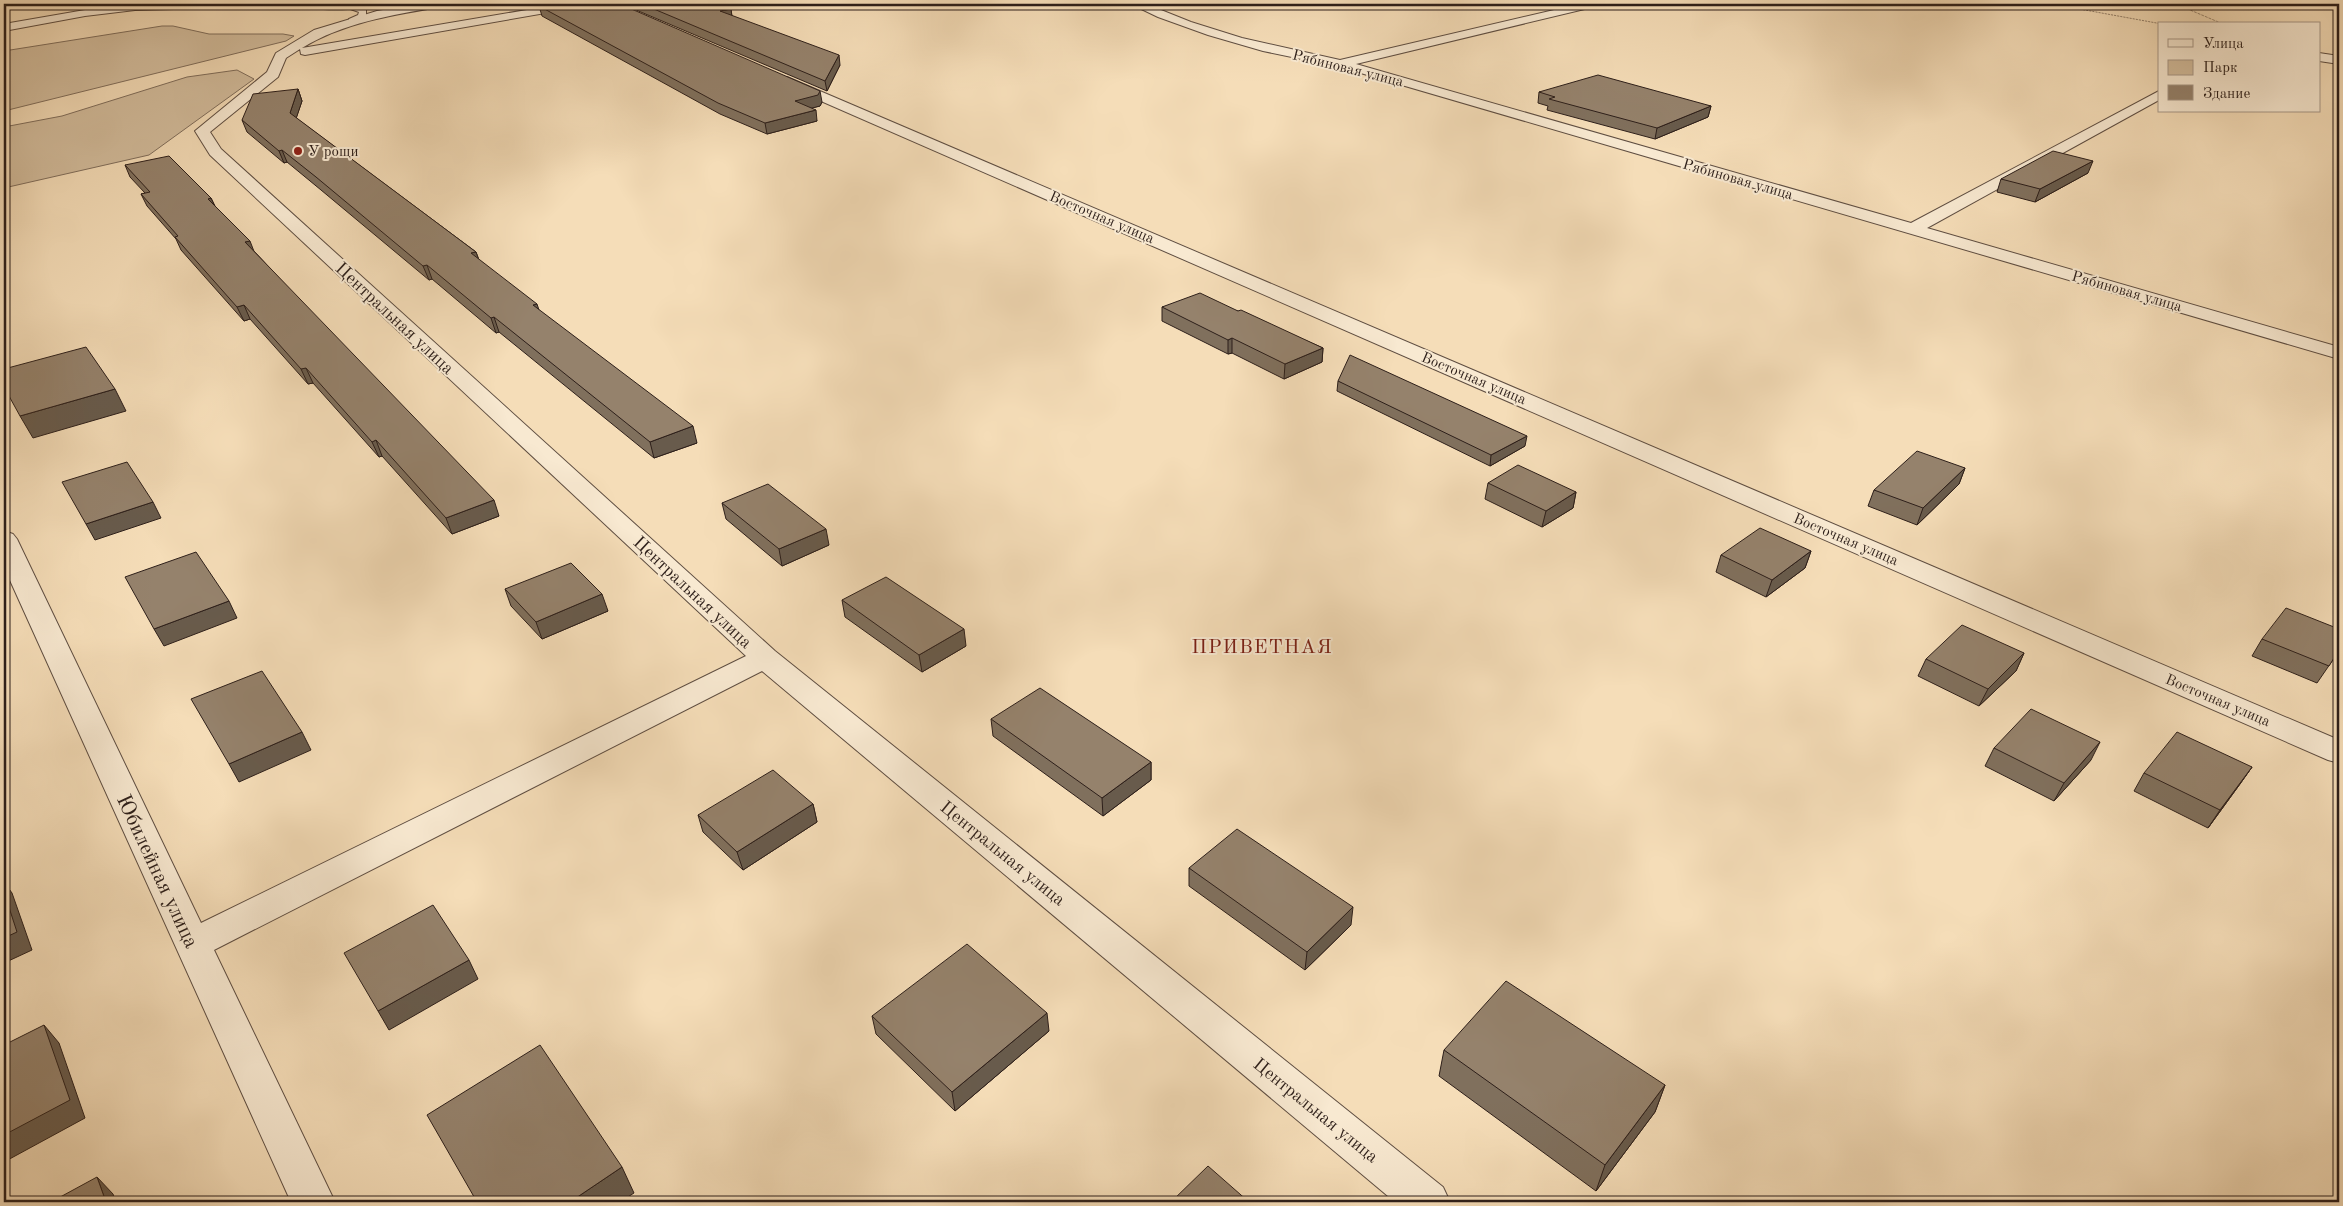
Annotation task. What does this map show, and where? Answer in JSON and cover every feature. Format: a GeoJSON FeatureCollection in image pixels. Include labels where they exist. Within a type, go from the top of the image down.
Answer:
{"type":"FeatureCollection","features":[{"type":"Feature","properties":{"kind":"street"},"geometry":{"type":"LineString","coordinates":[[4,28],[85,13],[135,7],[251,4]]}},
{"type":"Feature","properties":{"kind":"street"},"geometry":{"type":"LineString","coordinates":[[309,4],[381,14],[439,4]]}},
{"type":"Feature","properties":{"kind":"street"},"geometry":{"type":"LineString","coordinates":[[280,56],[580,4]]}},
{"type":"Feature","properties":{"kind":"street","name":"Рябиновая улица"},"geometry":{"type":"LineString","coordinates":[[1138,4],[1173,20],[1261,48],[1342,64],[2339,353]]}},
{"type":"Feature","properties":{"kind":"street"},"geometry":{"type":"LineString","coordinates":[[1342,64],[1593,4]]}},
{"type":"Feature","properties":{"kind":"street"},"geometry":{"type":"LineString","coordinates":[[280,56],[318,33],[349,9]]}},
{"type":"Feature","properties":{"kind":"street","name":"Центральная улица"},"geometry":{"type":"LineString","coordinates":[[280,56],[273,74],[202,131],[215,152],[765,658],[1428,1202]]}},
{"type":"Feature","properties":{"kind":"street"},"geometry":{"type":"LineString","coordinates":[[2320,57],[2339,60]]}},
{"type":"Feature","properties":{"kind":"street","name":"Восточная улица"},"geometry":{"type":"LineString","coordinates":[[765,71],[2339,752]]}},
{"type":"Feature","properties":{"kind":"street"},"geometry":{"type":"LineString","coordinates":[[1913,229],[2158,96]]}},
{"type":"Feature","properties":{"kind":"street","name":"Юбилейная улица"},"geometry":{"type":"LineString","coordinates":[[4,540],[313,1202]]}},
{"type":"Feature","properties":{"kind":"street"},"geometry":{"type":"LineString","coordinates":[[192,944],[765,658]]}},
{"type":"Feature","properties":{"kind":"path"},"geometry":{"type":"LineString","coordinates":[[2052,4],[2158,23]]}},
{"type":"Feature","properties":{"kind":"path"},"geometry":{"type":"LineString","coordinates":[[2176,4],[2218,22]]}},
{"type":"Feature","properties":{"kind":"green space"},"geometry":{"type":"Polygon","coordinates":[[[162,26],[173,26],[209,34],[283,34],[294,36],[286,41],[4,111],[4,51],[162,26]]]}},
{"type":"Feature","properties":{"kind":"green space"},"geometry":{"type":"Polygon","coordinates":[[[237,70],[254,79],[149,155],[4,188],[4,127],[62,116],[187,77],[237,70]]]}},
{"type":"Feature","properties":{"kind":"building"},"geometry":{"type":"Polygon","coordinates":[[[553,4],[620,4],[820,91],[818,95],[795,101],[816,110],[765,123],[718,103],[539,6],[553,4]]]}},
{"type":"Feature","properties":{"kind":"building"},"geometry":{"type":"Polygon","coordinates":[[[642,4],[716,4],[731,9],[720,11],[839,55],[825,81],[642,4]]]}},
{"type":"Feature","properties":{"kind":"building"},"geometry":{"type":"Polygon","coordinates":[[[1598,75],[1711,106],[1657,128],[1549,99],[1555,97],[1539,92],[1598,75]]]}},
{"type":"Feature","properties":{"kind":"building"},"geometry":{"type":"Polygon","coordinates":[[[298,89],[290,113],[476,252],[471,253],[537,304],[533,305],[693,426],[650,442],[494,317],[491,318],[427,265],[423,266],[316,177],[282,150],[279,151],[242,120],[253,94],[298,89]]]}},
{"type":"Feature","properties":{"kind":"building"},"geometry":{"type":"Polygon","coordinates":[[[2053,151],[2093,161],[2040,189],[2001,179],[2053,151]]]}},
{"type":"Feature","properties":{"kind":"building"},"geometry":{"type":"Polygon","coordinates":[[[169,156],[250,241],[245,242],[494,500],[446,518],[376,440],[372,442],[306,368],[301,369],[244,305],[237,307],[175,237],[178,236],[141,194],[150,192],[125,165],[169,156]]]}},
{"type":"Feature","properties":{"kind":"building"},"geometry":{"type":"Polygon","coordinates":[[[1200,293],[1323,348],[1285,364],[1232,338],[1228,340],[1162,307],[1200,293]]]}},
{"type":"Feature","properties":{"kind":"building"},"geometry":{"type":"Polygon","coordinates":[[[86,347],[115,389],[20,416],[4,387],[4,369],[86,347]]]}},
{"type":"Feature","properties":{"kind":"building"},"geometry":{"type":"Polygon","coordinates":[[[1350,355],[1527,436],[1491,455],[1338,381],[1350,355]]]}},
{"type":"Feature","properties":{"kind":"building"},"geometry":{"type":"Polygon","coordinates":[[[1917,451],[1965,468],[1923,508],[1874,490],[1917,451]]]}},
{"type":"Feature","properties":{"kind":"building"},"geometry":{"type":"Polygon","coordinates":[[[127,462],[153,502],[86,524],[62,482],[127,462]]]}},
{"type":"Feature","properties":{"kind":"building"},"geometry":{"type":"Polygon","coordinates":[[[1518,465],[1576,492],[1546,511],[1488,483],[1518,465]]]}},
{"type":"Feature","properties":{"kind":"building"},"geometry":{"type":"Polygon","coordinates":[[[768,484],[826,529],[779,549],[722,503],[768,484]]]}},
{"type":"Feature","properties":{"kind":"building"},"geometry":{"type":"Polygon","coordinates":[[[1760,528],[1811,551],[1772,580],[1721,555],[1760,528]]]}},
{"type":"Feature","properties":{"kind":"building"},"geometry":{"type":"Polygon","coordinates":[[[196,552],[229,601],[154,629],[125,577],[196,552]]]}},
{"type":"Feature","properties":{"kind":"building"},"geometry":{"type":"Polygon","coordinates":[[[571,563],[602,594],[536,622],[505,589],[571,563]]]}},
{"type":"Feature","properties":{"kind":"building"},"geometry":{"type":"Polygon","coordinates":[[[886,577],[964,629],[919,655],[842,600],[886,577]]]}},
{"type":"Feature","properties":{"kind":"building"},"geometry":{"type":"Polygon","coordinates":[[[2286,608],[2339,629],[2339,650],[2329,666],[2262,639],[2286,608]]]}},
{"type":"Feature","properties":{"kind":"building"},"geometry":{"type":"Polygon","coordinates":[[[1962,625],[2024,653],[1988,689],[1926,659],[1962,625]]]}},
{"type":"Feature","properties":{"kind":"building"},"geometry":{"type":"Polygon","coordinates":[[[262,671],[302,732],[229,764],[191,699],[262,671]]]}},
{"type":"Feature","properties":{"kind":"building"},"geometry":{"type":"Polygon","coordinates":[[[1040,688],[1151,762],[1102,798],[991,719],[1040,688]]]}},
{"type":"Feature","properties":{"kind":"building"},"geometry":{"type":"Polygon","coordinates":[[[2031,709],[2100,742],[2064,783],[1994,748],[2031,709]]]}},
{"type":"Feature","properties":{"kind":"building"},"geometry":{"type":"Polygon","coordinates":[[[2177,732],[2252,767],[2220,810],[2144,773],[2177,732]]]}},
{"type":"Feature","properties":{"kind":"building"},"geometry":{"type":"Polygon","coordinates":[[[773,770],[813,804],[737,852],[698,815],[773,770]]]}},
{"type":"Feature","properties":{"kind":"building"},"geometry":{"type":"Polygon","coordinates":[[[1237,829],[1353,907],[1307,952],[1189,868],[1237,829]]]}},
{"type":"Feature","properties":{"kind":"building"},"geometry":{"type":"Polygon","coordinates":[[[4,892],[17,932],[4,938],[4,892]]]}},
{"type":"Feature","properties":{"kind":"building"},"geometry":{"type":"Polygon","coordinates":[[[433,905],[469,960],[378,1011],[344,953],[433,905]]]}},
{"type":"Feature","properties":{"kind":"building"},"geometry":{"type":"Polygon","coordinates":[[[967,944],[1047,1013],[952,1092],[872,1016],[967,944]]]}},
{"type":"Feature","properties":{"kind":"building"},"geometry":{"type":"Polygon","coordinates":[[[1506,981],[1665,1085],[1605,1165],[1444,1050],[1506,981]]]}},
{"type":"Feature","properties":{"kind":"building"},"geometry":{"type":"Polygon","coordinates":[[[44,1025],[70,1100],[4,1135],[4,1045],[44,1025]]]}},
{"type":"Feature","properties":{"kind":"building"},"geometry":{"type":"Polygon","coordinates":[[[540,1045],[622,1167],[570,1202],[477,1202],[427,1115],[540,1045]]]}},
{"type":"Feature","properties":{"kind":"building"},"geometry":{"type":"Polygon","coordinates":[[[1208,1166],[1249,1202],[1171,1202],[1208,1166]]]}},
{"type":"Feature","properties":{"kind":"building"},"geometry":{"type":"Polygon","coordinates":[[[97,1177],[106,1202],[51,1202],[97,1177]]]}},
{"type":"Feature","properties":{"kind":"place","name":"У рощи"},"geometry":{"type":"Point","coordinates":[298,151]}},
{"type":"Feature","properties":{"kind":"district","name":"ПРИВЕТНАЯ"},"geometry":{"type":"Point","coordinates":[1262,646]}}]}
